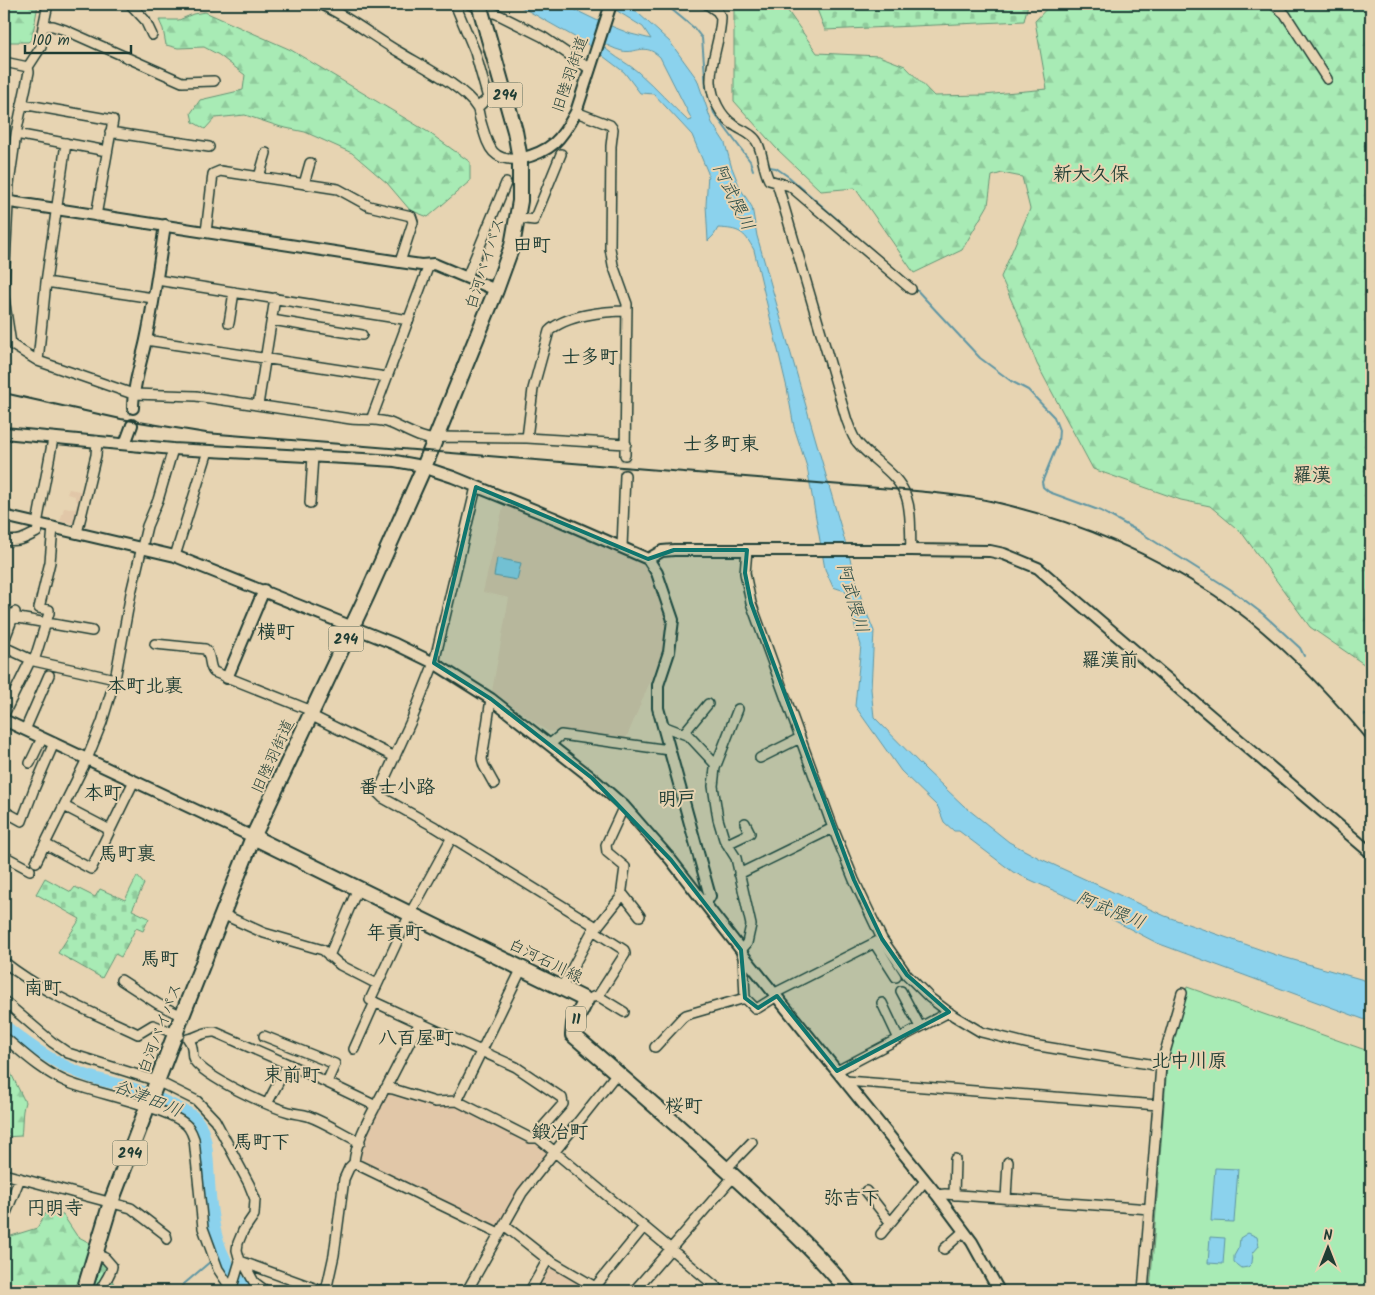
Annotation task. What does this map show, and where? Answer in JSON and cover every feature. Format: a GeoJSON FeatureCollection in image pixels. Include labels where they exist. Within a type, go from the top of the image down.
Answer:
{"type":"FeatureCollection","features":[{"type":"Feature","properties":{"kind":"main road","name":"白河バイパス"},"geometry":{"type":"LineString","coordinates":[[436,438],[496,290],[512,246],[518,218],[520,159],[515,131],[479,4]]}},
{"type":"Feature","properties":{"kind":"main road","name":"旧陸羽街道"},"geometry":{"type":"LineString","coordinates":[[253,837],[352,627],[436,438]]}},
{"type":"Feature","properties":{"kind":"main road","name":"白河バイパス"},"geometry":{"type":"LineString","coordinates":[[84,1291],[111,1202],[157,1083],[182,1036],[182,1016],[253,837]]}},
{"type":"Feature","properties":{"kind":"main road","name":"白河石川線"},"geometry":{"type":"LineString","coordinates":[[253,837],[562,987],[592,998],[574,1024],[574,1036],[730,1172],[822,1260],[848,1291]]}},
{"type":"Feature","properties":{"kind":"street"},"geometry":{"type":"LineString","coordinates":[[4,285],[6,202],[16,134],[29,72],[28,67],[41,47],[48,4]]}},
{"type":"Feature","properties":{"kind":"street"},"geometry":{"type":"LineString","coordinates":[[130,4],[144,20],[152,35]]}},
{"type":"Feature","properties":{"kind":"street"},"geometry":{"type":"LineString","coordinates":[[320,4],[359,25],[397,51],[443,78],[464,94],[477,108],[488,146],[501,159],[520,159]]}},
{"type":"Feature","properties":{"kind":"street"},"geometry":{"type":"LineString","coordinates":[[455,4],[475,52],[488,98],[477,108]]}},
{"type":"Feature","properties":{"kind":"street"},"geometry":{"type":"LineString","coordinates":[[469,4],[497,14],[543,37],[590,68]]}},
{"type":"Feature","properties":{"kind":"street","name":"旧陸羽街道"},"geometry":{"type":"LineString","coordinates":[[520,159],[542,153],[550,147],[561,136],[576,112],[611,4]]}},
{"type":"Feature","properties":{"kind":"street"},"geometry":{"type":"LineString","coordinates":[[707,4],[717,11],[721,17],[711,81],[717,104],[724,117],[753,137],[758,143],[766,173],[770,180],[790,186],[911,289]]}},
{"type":"Feature","properties":{"kind":"street"},"geometry":{"type":"LineString","coordinates":[[1273,4],[1285,14],[1327,79]]}},
{"type":"Feature","properties":{"kind":"street"},"geometry":{"type":"LineString","coordinates":[[43,26],[53,26],[65,30],[182,82],[214,81]]}},
{"type":"Feature","properties":{"kind":"street"},"geometry":{"type":"LineString","coordinates":[[4,62],[28,67]]}},
{"type":"Feature","properties":{"kind":"street"},"geometry":{"type":"LineString","coordinates":[[22,104],[113,120],[96,216]]}},
{"type":"Feature","properties":{"kind":"street"},"geometry":{"type":"LineString","coordinates":[[576,112],[610,125],[613,129],[611,146],[610,248],[613,265],[627,304],[625,455]]}},
{"type":"Feature","properties":{"kind":"street"},"geometry":{"type":"LineString","coordinates":[[110,132],[210,147]]}},
{"type":"Feature","properties":{"kind":"street"},"geometry":{"type":"LineString","coordinates":[[16,134],[107,151]]}},
{"type":"Feature","properties":{"kind":"street"},"geometry":{"type":"LineString","coordinates":[[38,361],[46,282],[66,143]]}},
{"type":"Feature","properties":{"kind":"street"},"geometry":{"type":"LineString","coordinates":[[259,177],[266,153]]}},
{"type":"Feature","properties":{"kind":"street"},"geometry":{"type":"LineString","coordinates":[[518,218],[534,220],[561,154]]}},
{"type":"Feature","properties":{"kind":"street"},"geometry":{"type":"LineString","coordinates":[[304,184],[310,163]]}},
{"type":"Feature","properties":{"kind":"street"},"geometry":{"type":"LineString","coordinates":[[206,232],[213,174],[220,170],[338,189],[369,206],[411,216],[413,222],[400,262]]}},
{"type":"Feature","properties":{"kind":"street"},"geometry":{"type":"LineString","coordinates":[[467,277],[506,183]]}},
{"type":"Feature","properties":{"kind":"street"},"geometry":{"type":"LineString","coordinates":[[777,183],[852,436],[858,444],[894,477],[905,495],[909,508],[911,550]]}},
{"type":"Feature","properties":{"kind":"street"},"geometry":{"type":"LineString","coordinates":[[6,202],[400,262],[439,266],[496,290]]}},
{"type":"Feature","properties":{"kind":"street"},"geometry":{"type":"LineString","coordinates":[[133,408],[133,394],[146,340],[157,280],[164,225]]}},
{"type":"Feature","properties":{"kind":"street"},"geometry":{"type":"LineString","coordinates":[[371,420],[429,265]]}},
{"type":"Feature","properties":{"kind":"street"},"geometry":{"type":"LineString","coordinates":[[157,280],[408,320]]}},
{"type":"Feature","properties":{"kind":"street"},"geometry":{"type":"LineString","coordinates":[[46,282],[153,298]]}},
{"type":"Feature","properties":{"kind":"street"},"geometry":{"type":"LineString","coordinates":[[229,323],[234,292]]}},
{"type":"Feature","properties":{"kind":"street"},"geometry":{"type":"LineString","coordinates":[[4,298],[8,342],[38,361],[133,394],[196,396],[351,419],[387,422],[408,433],[428,439],[527,438],[626,444]]}},
{"type":"Feature","properties":{"kind":"street"},"geometry":{"type":"LineString","coordinates":[[258,405],[275,298]]}},
{"type":"Feature","properties":{"kind":"street"},"geometry":{"type":"LineString","coordinates":[[527,438],[533,389],[549,331],[566,321],[605,311],[627,311]]}},
{"type":"Feature","properties":{"kind":"street"},"geometry":{"type":"LineString","coordinates":[[272,320],[362,334]]}},
{"type":"Feature","properties":{"kind":"street"},"geometry":{"type":"LineString","coordinates":[[146,340],[386,377]]}},
{"type":"Feature","properties":{"kind":"street"},"geometry":{"type":"LineString","coordinates":[[125,444],[132,425]]}},
{"type":"Feature","properties":{"kind":"street"},"geometry":{"type":"LineString","coordinates":[[4,433],[173,449],[395,461],[424,467],[476,487],[622,547],[648,560],[657,573],[673,620],[669,652],[658,685],[658,708],[710,896],[705,904]]}},
{"type":"Feature","properties":{"kind":"street"},"geometry":{"type":"LineString","coordinates":[[4,540],[16,542],[37,532],[53,439]]}},
{"type":"Feature","properties":{"kind":"street"},"geometry":{"type":"LineString","coordinates":[[77,533],[96,455],[97,441]]}},
{"type":"Feature","properties":{"kind":"street"},"geometry":{"type":"LineString","coordinates":[[36,862],[87,759],[102,722],[115,679],[131,594],[147,526],[158,500],[173,449]]}},
{"type":"Feature","properties":{"kind":"street"},"geometry":{"type":"LineString","coordinates":[[175,556],[208,451]]}},
{"type":"Feature","properties":{"kind":"street"},"geometry":{"type":"LineString","coordinates":[[310,503],[312,456]]}},
{"type":"Feature","properties":{"kind":"street"},"geometry":{"type":"LineString","coordinates":[[622,547],[625,476]]}},
{"type":"Feature","properties":{"kind":"street"},"geometry":{"type":"LineString","coordinates":[[476,487],[434,663],[378,793],[452,837],[594,928],[624,950],[625,954],[592,998],[624,1012]]}},
{"type":"Feature","properties":{"kind":"street"},"geometry":{"type":"LineString","coordinates":[[4,516],[175,556],[395,644],[434,663],[490,699],[550,744],[624,806],[672,860],[776,995],[937,1195],[972,1242],[998,1291]]}},
{"type":"Feature","properties":{"kind":"street"},"geometry":{"type":"LineString","coordinates":[[4,714],[32,660],[47,623],[49,610],[39,608],[50,562],[53,527]]}},
{"type":"Feature","properties":{"kind":"street"},"geometry":{"type":"LineString","coordinates":[[648,560],[662,552],[674,550],[911,550],[1004,554],[1038,568],[1371,853]]}},
{"type":"Feature","properties":{"kind":"street"},"geometry":{"type":"LineString","coordinates":[[747,550],[745,573],[751,603],[833,828],[869,913],[879,942],[884,967],[896,977]]}},
{"type":"Feature","properties":{"kind":"street"},"geometry":{"type":"LineString","coordinates":[[227,678],[264,590]]}},
{"type":"Feature","properties":{"kind":"street"},"geometry":{"type":"LineString","coordinates":[[4,641],[14,614],[47,623],[92,631]]}},
{"type":"Feature","properties":{"kind":"street"},"geometry":{"type":"LineString","coordinates":[[155,644],[205,650],[209,654],[211,669],[214,672],[311,713],[395,757]]}},
{"type":"Feature","properties":{"kind":"street"},"geometry":{"type":"LineString","coordinates":[[4,647],[32,660],[115,679]]}},
{"type":"Feature","properties":{"kind":"street"},"geometry":{"type":"LineString","coordinates":[[25,730],[49,675]]}},
{"type":"Feature","properties":{"kind":"street"},"geometry":{"type":"LineString","coordinates":[[490,699],[482,762],[494,784]]}},
{"type":"Feature","properties":{"kind":"street"},"geometry":{"type":"LineString","coordinates":[[684,733],[708,704]]}},
{"type":"Feature","properties":{"kind":"street"},"geometry":{"type":"LineString","coordinates":[[738,709],[716,766],[713,798],[722,832],[736,858],[751,925],[747,944],[742,952],[745,998],[755,1008],[758,1008],[776,995],[879,942]]}},
{"type":"Feature","properties":{"kind":"street"},"geometry":{"type":"LineString","coordinates":[[4,720],[253,837]]}},
{"type":"Feature","properties":{"kind":"street"},"geometry":{"type":"LineString","coordinates":[[663,726],[684,733],[694,741],[716,766]]}},
{"type":"Feature","properties":{"kind":"street"},"geometry":{"type":"LineString","coordinates":[[550,744],[561,735],[670,750]]}},
{"type":"Feature","properties":{"kind":"street"},"geometry":{"type":"LineString","coordinates":[[30,763],[42,738]]}},
{"type":"Feature","properties":{"kind":"street"},"geometry":{"type":"LineString","coordinates":[[760,758],[800,738]]}},
{"type":"Feature","properties":{"kind":"street"},"geometry":{"type":"LineString","coordinates":[[4,812],[22,821],[54,743]]}},
{"type":"Feature","properties":{"kind":"street"},"geometry":{"type":"LineString","coordinates":[[45,844],[91,869],[134,781]]}},
{"type":"Feature","properties":{"kind":"street"},"geometry":{"type":"LineString","coordinates":[[64,806],[110,830]]}},
{"type":"Feature","properties":{"kind":"street"},"geometry":{"type":"LineString","coordinates":[[562,987],[594,928],[598,926],[622,893],[625,867],[608,852],[606,845],[624,806]]}},
{"type":"Feature","properties":{"kind":"street"},"geometry":{"type":"LineString","coordinates":[[727,844],[750,833],[745,822]]}},
{"type":"Feature","properties":{"kind":"street"},"geometry":{"type":"LineString","coordinates":[[739,874],[833,828]]}},
{"type":"Feature","properties":{"kind":"street"},"geometry":{"type":"LineString","coordinates":[[452,837],[410,914],[370,1000],[516,1067],[562,1098],[563,1104],[542,1129],[538,1138]]}},
{"type":"Feature","properties":{"kind":"street"},"geometry":{"type":"LineString","coordinates":[[4,856],[30,870]]}},
{"type":"Feature","properties":{"kind":"street"},"geometry":{"type":"LineString","coordinates":[[329,956],[358,888]]}},
{"type":"Feature","properties":{"kind":"street"},"geometry":{"type":"LineString","coordinates":[[622,893],[640,916]]}},
{"type":"Feature","properties":{"kind":"street"},"geometry":{"type":"LineString","coordinates":[[222,914],[264,933],[323,950],[340,965],[377,984]]}},
{"type":"Feature","properties":{"kind":"street"},"geometry":{"type":"LineString","coordinates":[[879,942],[930,998],[981,1032],[1033,1045],[1162,1066]]}},
{"type":"Feature","properties":{"kind":"street"},"geometry":{"type":"LineString","coordinates":[[4,962],[16,972],[52,994],[138,1034],[154,1025],[182,1036],[194,1038],[207,1032],[215,1032],[376,1106]]}},
{"type":"Feature","properties":{"kind":"street"},"geometry":{"type":"LineString","coordinates":[[457,1101],[522,968]]}},
{"type":"Feature","properties":{"kind":"street"},"geometry":{"type":"LineString","coordinates":[[121,980],[158,1004],[182,1016]]}},
{"type":"Feature","properties":{"kind":"street"},"geometry":{"type":"LineString","coordinates":[[901,991],[920,1027]]}},
{"type":"Feature","properties":{"kind":"street"},"geometry":{"type":"LineString","coordinates":[[1143,1291],[1162,1066],[1182,993]]}},
{"type":"Feature","properties":{"kind":"street"},"geometry":{"type":"LineString","coordinates":[[655,1047],[686,1015],[745,998]]}},
{"type":"Feature","properties":{"kind":"street"},"geometry":{"type":"LineString","coordinates":[[4,1001],[52,1042],[68,1053],[157,1083],[197,1101],[215,1120],[255,1199],[254,1215],[243,1231],[237,1250],[254,1282],[266,1291]]}},
{"type":"Feature","properties":{"kind":"street"},"geometry":{"type":"LineString","coordinates":[[354,1049],[375,1002]]}},
{"type":"Feature","properties":{"kind":"street"},"geometry":{"type":"LineString","coordinates":[[882,1003],[899,1039]]}},
{"type":"Feature","properties":{"kind":"street"},"geometry":{"type":"LineString","coordinates":[[838,1071],[949,1012]]}},
{"type":"Feature","properties":{"kind":"street"},"geometry":{"type":"LineString","coordinates":[[242,1262],[324,1291],[334,1255],[344,1179],[349,1168],[354,1163],[360,1142],[376,1106],[420,1022]]}},
{"type":"Feature","properties":{"kind":"street"},"geometry":{"type":"LineString","coordinates":[[182,1036],[193,1048],[195,1061],[206,1072],[267,1104],[288,1112],[309,1116],[360,1142]]}},
{"type":"Feature","properties":{"kind":"street"},"geometry":{"type":"LineString","coordinates":[[264,1036],[335,1064],[327,1082]]}},
{"type":"Feature","properties":{"kind":"street"},"geometry":{"type":"LineString","coordinates":[[4,1037],[34,1063],[51,1074],[68,1082],[148,1106],[182,1122],[189,1128],[194,1139],[203,1228],[218,1269],[231,1291]]}},
{"type":"Feature","properties":{"kind":"street"},"geometry":{"type":"LineString","coordinates":[[267,1104],[295,1048]]}},
{"type":"Feature","properties":{"kind":"street"},"geometry":{"type":"LineString","coordinates":[[467,1291],[522,1193],[617,1073]]}},
{"type":"Feature","properties":{"kind":"street"},"geometry":{"type":"LineString","coordinates":[[846,1082],[1158,1105]]}},
{"type":"Feature","properties":{"kind":"street"},"geometry":{"type":"LineString","coordinates":[[386,1088],[435,1102],[457,1101],[530,1138],[538,1138],[721,1291]]}},
{"type":"Feature","properties":{"kind":"street"},"geometry":{"type":"LineString","coordinates":[[634,1291],[671,1249],[752,1142]]}},
{"type":"Feature","properties":{"kind":"street"},"geometry":{"type":"LineString","coordinates":[[954,1195],[956,1159]]}},
{"type":"Feature","properties":{"kind":"street"},"geometry":{"type":"LineString","coordinates":[[1006,1198],[1008,1162]]}},
{"type":"Feature","properties":{"kind":"street"},"geometry":{"type":"LineString","coordinates":[[354,1163],[502,1229],[598,1289],[644,1227]]}},
{"type":"Feature","properties":{"kind":"street"},"geometry":{"type":"LineString","coordinates":[[4,1174],[131,1208],[166,1235],[167,1239]]}},
{"type":"Feature","properties":{"kind":"street"},"geometry":{"type":"LineString","coordinates":[[4,1218],[20,1178]]}},
{"type":"Feature","properties":{"kind":"street"},"geometry":{"type":"LineString","coordinates":[[881,1234],[925,1181]]}},
{"type":"Feature","properties":{"kind":"street"},"geometry":{"type":"LineString","coordinates":[[866,1191],[890,1222]]}},
{"type":"Feature","properties":{"kind":"street"},"geometry":{"type":"LineString","coordinates":[[937,1195],[1006,1198],[1150,1209]]}},
{"type":"Feature","properties":{"kind":"street"},"geometry":{"type":"LineString","coordinates":[[944,1249],[964,1231]]}},
{"type":"Feature","properties":{"kind":"street"},"geometry":{"type":"LineString","coordinates":[[95,1254],[105,1258],[112,1266],[100,1291]]}},
{"type":"Feature","properties":{"kind":"street"},"geometry":{"type":"LineString","coordinates":[[530,1291],[548,1259]]}},
{"type":"Feature","properties":{"kind":"street"},"geometry":{"type":"LineString","coordinates":[[231,1291],[242,1262]]}},
{"type":"Feature","properties":{"kind":"highlighted area"},"geometry":{"type":"Polygon","coordinates":[[[476,487],[648,559],[674,550],[747,550],[745,573],[751,603],[854,880],[882,939],[907,975],[949,1012],[837,1071],[777,996],[758,1008],[745,998],[741,950],[671,860],[592,778],[491,699],[434,663],[476,487]]]}},
{"type":"Feature","properties":{"kind":"shaded area"},"geometry":{"type":"Polygon","coordinates":[[[69,489],[85,492],[77,524],[60,521],[64,508],[75,509],[78,502],[75,496],[67,494],[69,489]]]}},
{"type":"Feature","properties":{"kind":"shaded area"},"geometry":{"type":"Polygon","coordinates":[[[504,503],[637,556],[646,562],[654,574],[670,620],[668,639],[625,741],[547,731],[492,691],[509,598],[483,592],[504,503]]]}},
{"type":"Feature","properties":{"kind":"shaded area"},"geometry":{"type":"Polygon","coordinates":[[[386,1092],[434,1105],[456,1105],[541,1142],[550,1151],[498,1228],[358,1158],[386,1092]]]}},
{"type":"Feature","properties":{"kind":"shaded area"},"geometry":{"type":"Polygon","coordinates":[[[550,1267],[591,1291],[537,1291],[550,1267]]]}},
{"type":"Feature","properties":{"kind":"green space"},"geometry":{"type":"Polygon","coordinates":[[[4,4],[38,4],[32,39],[28,42],[4,42],[4,4]]]}},
{"type":"Feature","properties":{"kind":"green space"},"geometry":{"type":"Polygon","coordinates":[[[736,4],[783,4],[817,53],[879,56],[905,66],[934,96],[984,95],[1047,89],[1035,21],[1051,4],[1371,4],[1371,669],[1310,627],[1242,533],[1210,506],[1181,500],[1093,469],[1037,364],[1001,277],[1030,209],[1022,177],[1002,173],[992,176],[988,205],[962,250],[914,273],[855,188],[821,191],[776,148],[734,101],[734,10],[736,4]]]}},
{"type":"Feature","properties":{"kind":"green space"},"geometry":{"type":"Polygon","coordinates":[[[815,4],[1028,4],[1024,21],[825,30],[815,4]]]}},
{"type":"Feature","properties":{"kind":"green space"},"geometry":{"type":"Polygon","coordinates":[[[205,12],[291,50],[428,132],[470,162],[470,181],[428,217],[410,210],[387,183],[352,153],[305,132],[281,127],[245,115],[215,118],[205,129],[193,122],[191,113],[200,100],[243,90],[245,75],[219,55],[204,47],[178,48],[166,45],[159,20],[179,20],[193,14],[205,12]]]}},
{"type":"Feature","properties":{"kind":"green space"},"geometry":{"type":"Polygon","coordinates":[[[137,876],[144,884],[132,910],[149,918],[143,931],[136,928],[121,957],[115,954],[102,978],[58,953],[80,919],[36,894],[45,878],[71,892],[75,887],[95,897],[100,889],[125,900],[137,876]]]}},
{"type":"Feature","properties":{"kind":"green space"},"geometry":{"type":"Polygon","coordinates":[[[1187,987],[1371,1052],[1371,1291],[1150,1291],[1167,1065],[1187,987]]]}},
{"type":"Feature","properties":{"kind":"green space"},"geometry":{"type":"Polygon","coordinates":[[[4,1059],[25,1102],[21,1136],[4,1137],[4,1059]]]}},
{"type":"Feature","properties":{"kind":"green space"},"geometry":{"type":"Polygon","coordinates":[[[46,1213],[63,1215],[77,1236],[101,1249],[114,1285],[109,1291],[4,1291],[4,1241],[8,1237],[37,1228],[46,1213]]]}},
{"type":"Feature","properties":{"kind":"water","name":"阿武隈川"},"geometry":{"type":"Polygon","coordinates":[[[516,4],[563,4],[631,34],[651,39],[643,27],[606,4],[628,4],[670,42],[697,79],[712,123],[725,143],[740,188],[752,207],[757,236],[863,604],[874,631],[871,689],[874,717],[964,806],[1009,842],[1041,859],[1165,916],[1276,955],[1371,982],[1371,1022],[1157,943],[1077,901],[1013,872],[959,831],[954,831],[944,822],[938,807],[901,771],[855,706],[861,645],[853,620],[850,601],[845,591],[833,587],[825,569],[807,467],[794,427],[787,388],[754,250],[744,235],[731,229],[718,228],[708,241],[706,205],[708,173],[692,135],[654,94],[640,93],[624,72],[587,44],[516,4]],[[599,41],[612,54],[638,72],[688,121],[692,120],[660,57],[649,50],[627,52],[599,41]]]}},
{"type":"Feature","properties":{"kind":"water"},"geometry":{"type":"Polygon","coordinates":[[[497,558],[521,563],[517,580],[494,576],[497,558]]]}},
{"type":"Feature","properties":{"kind":"water"},"geometry":{"type":"Polygon","coordinates":[[[1215,1168],[1238,1169],[1234,1222],[1211,1221],[1215,1168]]]}},
{"type":"Feature","properties":{"kind":"water"},"geometry":{"type":"Polygon","coordinates":[[[1248,1233],[1257,1237],[1259,1246],[1253,1253],[1252,1263],[1248,1267],[1242,1268],[1234,1262],[1234,1256],[1239,1247],[1240,1238],[1248,1233]]]}},
{"type":"Feature","properties":{"kind":"water"},"geometry":{"type":"Polygon","coordinates":[[[1210,1237],[1225,1238],[1223,1264],[1208,1263],[1210,1237]]]}},
{"type":"Feature","properties":{"kind":"waterway"},"geometry":{"type":"LineString","coordinates":[[665,4],[694,28],[702,38],[706,88],[714,113],[750,161],[753,170]]}},
{"type":"Feature","properties":{"kind":"waterway"},"geometry":{"type":"LineString","coordinates":[[769,167],[776,168],[789,177],[879,256]]}},
{"type":"Feature","properties":{"kind":"waterway"},"geometry":{"type":"LineString","coordinates":[[914,287],[980,358],[1011,381],[1028,390],[1054,417],[1059,430],[1058,443],[1042,482],[1043,487],[1049,492],[1101,511],[1138,531],[1230,589],[1263,614],[1300,648],[1304,656]]}},
{"type":"Feature","properties":{"kind":"waterway"},"geometry":{"type":"LineString","coordinates":[[1365,715],[1371,716]]}},
{"type":"Feature","properties":{"kind":"waterway","name":"谷津田川"},"geometry":{"type":"LineString","coordinates":[[4,1025],[56,1062],[79,1073],[143,1092],[175,1106],[196,1119],[202,1129],[205,1141],[210,1201],[221,1250],[237,1278],[250,1291]]}},
{"type":"Feature","properties":{"kind":"waterway","name":"谷津田川"},"geometry":{"type":"LineString","coordinates":[[180,1291],[184,1284],[211,1261]]}},
{"type":"Feature","properties":{"kind":"tunnel"},"geometry":{"type":"LineString","coordinates":[[625,455],[625,475]]}},
{"type":"Feature","properties":{"kind":"railway"},"geometry":{"type":"LineString","coordinates":[[4,393],[121,419],[206,433],[916,491],[968,497],[1027,510],[1111,540],[1164,565],[1214,595],[1278,645],[1336,703],[1371,744]]}},
{"type":"Feature","properties":{"kind":"district","name":"新大久保"},"geometry":{"type":"Point","coordinates":[1091,173]}},
{"type":"Feature","properties":{"kind":"district","name":"田町"},"geometry":{"type":"Point","coordinates":[532,244]}},
{"type":"Feature","properties":{"kind":"district","name":"士多町"},"geometry":{"type":"Point","coordinates":[590,356]}},
{"type":"Feature","properties":{"kind":"district","name":"士多町東"},"geometry":{"type":"Point","coordinates":[721,443]}},
{"type":"Feature","properties":{"kind":"district","name":"羅漢"},"geometry":{"type":"Point","coordinates":[1312,474]}},
{"type":"Feature","properties":{"kind":"district","name":"横町"},"geometry":{"type":"Point","coordinates":[276,631]}},
{"type":"Feature","properties":{"kind":"district","name":"羅漢前"},"geometry":{"type":"Point","coordinates":[1110,659]}},
{"type":"Feature","properties":{"kind":"district","name":"本町北裏"},"geometry":{"type":"Point","coordinates":[145,685]}},
{"type":"Feature","properties":{"kind":"district","name":"番士小路"},"geometry":{"type":"Point","coordinates":[397,786]}},
{"type":"Feature","properties":{"kind":"district","name":"本町"},"geometry":{"type":"Point","coordinates":[103,792]}},
{"type":"Feature","properties":{"kind":"district","name":"明戸"},"geometry":{"type":"Point","coordinates":[677,798]}},
{"type":"Feature","properties":{"kind":"district","name":"馬町裏"},"geometry":{"type":"Point","coordinates":[127,853]}},
{"type":"Feature","properties":{"kind":"district","name":"年貢町"},"geometry":{"type":"Point","coordinates":[395,932]}},
{"type":"Feature","properties":{"kind":"district","name":"馬町"},"geometry":{"type":"Point","coordinates":[160,958]}},
{"type":"Feature","properties":{"kind":"district","name":"南町"},"geometry":{"type":"Point","coordinates":[43,987]}},
{"type":"Feature","properties":{"kind":"district","name":"八百屋町"},"geometry":{"type":"Point","coordinates":[416,1037]}},
{"type":"Feature","properties":{"kind":"district","name":"北中川原"},"geometry":{"type":"Point","coordinates":[1189,1060]}},
{"type":"Feature","properties":{"kind":"district","name":"束前町"},"geometry":{"type":"Point","coordinates":[292,1074]}},
{"type":"Feature","properties":{"kind":"district","name":"桜町"},"geometry":{"type":"Point","coordinates":[684,1105]}},
{"type":"Feature","properties":{"kind":"district","name":"鍛冶町"},"geometry":{"type":"Point","coordinates":[560,1131]}},
{"type":"Feature","properties":{"kind":"district","name":"馬町下"},"geometry":{"type":"Point","coordinates":[262,1141]}},
{"type":"Feature","properties":{"kind":"district","name":"弥吉下"},"geometry":{"type":"Point","coordinates":[852,1197]}},
{"type":"Feature","properties":{"kind":"district","name":"円明寺"},"geometry":{"type":"Point","coordinates":[55,1207]}}]}
